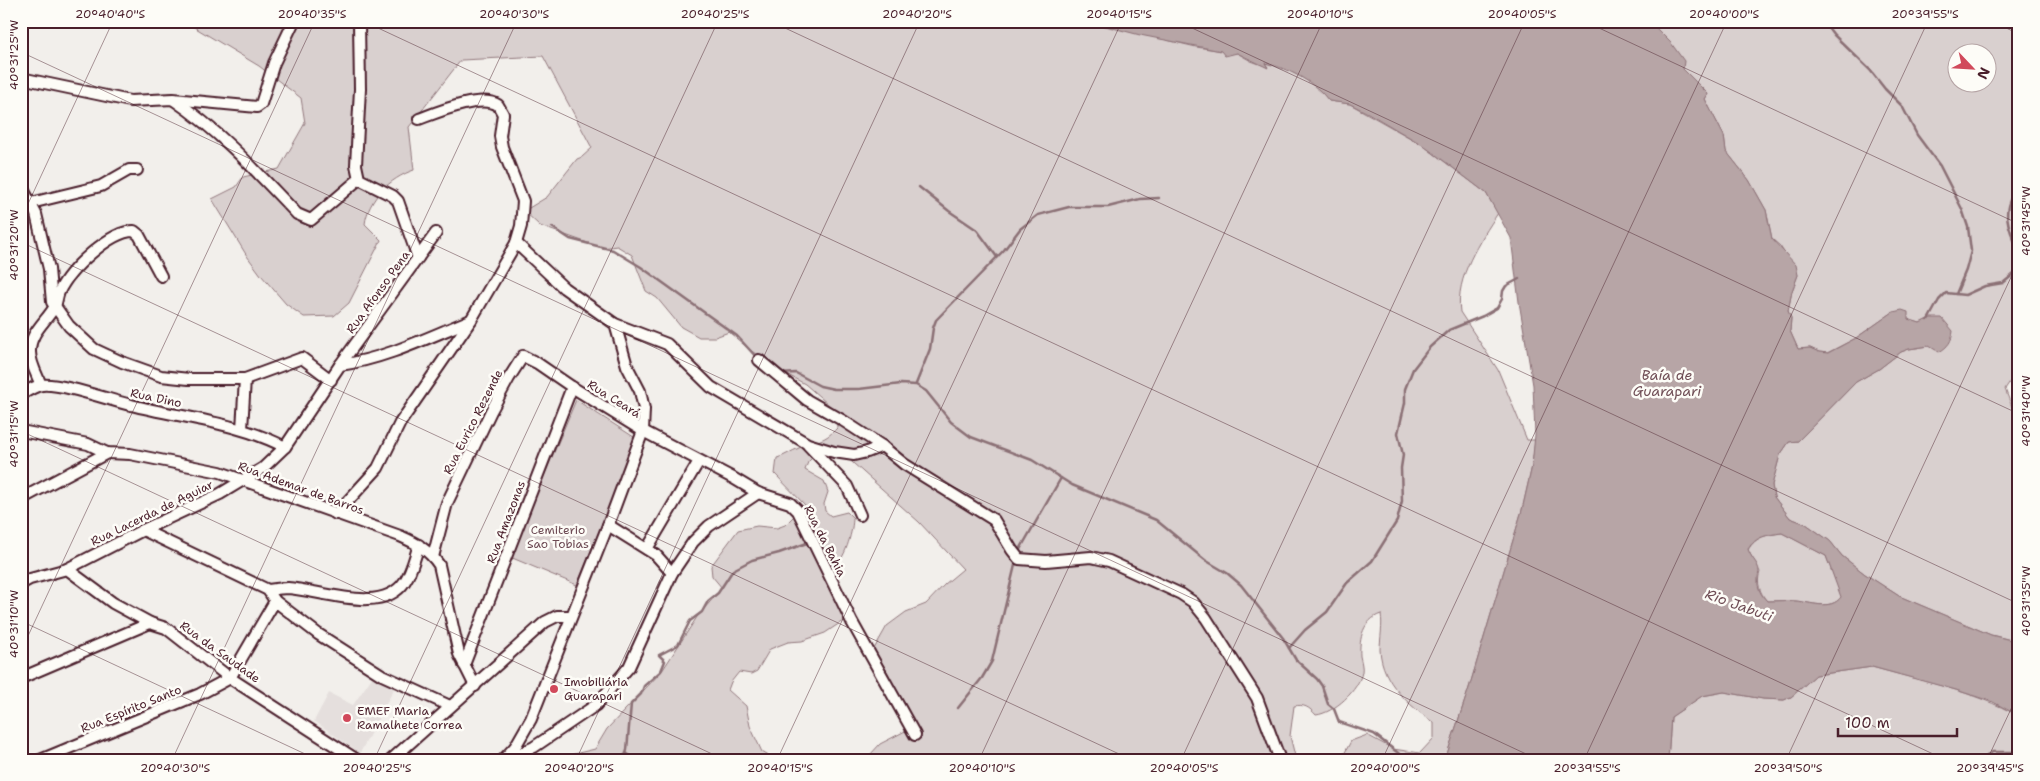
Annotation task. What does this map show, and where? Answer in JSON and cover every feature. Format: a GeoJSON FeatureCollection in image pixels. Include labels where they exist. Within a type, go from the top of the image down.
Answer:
{"type":"FeatureCollection","features":[{"type":"Feature","properties":{"kind":"street"},"geometry":{"type":"LineString","coordinates":[[21,78],[130,101],[173,99],[258,106],[265,96],[279,50],[294,21]]}},
{"type":"Feature","properties":{"kind":"street"},"geometry":{"type":"LineString","coordinates":[[359,21],[360,84],[356,165],[359,179]]}},
{"type":"Feature","properties":{"kind":"street"},"geometry":{"type":"LineString","coordinates":[[173,99],[200,117],[236,150],[298,214],[311,220],[359,179]]}},
{"type":"Feature","properties":{"kind":"street"},"geometry":{"type":"LineString","coordinates":[[336,514],[378,468],[400,423],[471,320],[516,243],[521,226],[523,202],[502,147],[500,136],[502,114],[498,105],[487,102],[466,104],[419,119]]}},
{"type":"Feature","properties":{"kind":"street"},"geometry":{"type":"LineString","coordinates":[[31,203],[101,186],[129,170],[137,170]]}},
{"type":"Feature","properties":{"kind":"street"},"geometry":{"type":"LineString","coordinates":[[359,179],[393,196],[398,201],[418,258]]}},
{"type":"Feature","properties":{"kind":"street"},"geometry":{"type":"LineString","coordinates":[[21,185],[36,214],[49,269],[52,302],[69,326],[94,349],[122,362],[161,376],[189,380],[245,379],[302,358],[331,380]]}},
{"type":"Feature","properties":{"kind":"street"},"geometry":{"type":"LineString","coordinates":[[21,395],[41,385],[30,352],[32,340],[42,322],[55,306],[60,291],[81,261],[100,247],[130,231],[134,231],[160,276]]}},
{"type":"Feature","properties":{"kind":"street","name":"Rua Afonso Pena"},"geometry":{"type":"LineString","coordinates":[[285,446],[340,365],[436,233]]}},
{"type":"Feature","properties":{"kind":"street"},"geometry":{"type":"LineString","coordinates":[[516,243],[564,288],[615,324],[668,344],[712,387],[808,444],[834,452],[854,455],[882,446]]}},
{"type":"Feature","properties":{"kind":"street"},"geometry":{"type":"LineString","coordinates":[[340,365],[406,347],[471,320]]}},
{"type":"Feature","properties":{"kind":"street"},"geometry":{"type":"LineString","coordinates":[[503,760],[515,747],[531,719],[608,526],[643,431],[644,409],[640,391],[627,366],[615,324]]}},
{"type":"Feature","properties":{"kind":"street","name":"Rua Eurico Rezende"},"geometry":{"type":"LineString","coordinates":[[434,557],[446,503],[491,411],[523,356],[537,363],[572,387]]}},
{"type":"Feature","properties":{"kind":"street"},"geometry":{"type":"LineString","coordinates":[[759,360],[807,400],[842,420],[882,446],[904,464],[994,520],[1019,559],[1046,561],[1091,557],[1109,561],[1181,594],[1193,602],[1206,618],[1257,698],[1280,760]]}},
{"type":"Feature","properties":{"kind":"street"},"geometry":{"type":"LineString","coordinates":[[242,428],[245,379]]}},
{"type":"Feature","properties":{"kind":"street","name":"Rua Dino"},"geometry":{"type":"LineString","coordinates":[[41,385],[55,386],[131,406],[242,428],[265,436],[285,446]]}},
{"type":"Feature","properties":{"kind":"street","name":"Rua Ceará"},"geometry":{"type":"LineString","coordinates":[[572,387],[643,431]]}},
{"type":"Feature","properties":{"kind":"street","name":"Rua Amazonas"},"geometry":{"type":"LineString","coordinates":[[464,666],[572,387]]}},
{"type":"Feature","properties":{"kind":"street","name":"Rua Ademar de Barros"},"geometry":{"type":"LineString","coordinates":[[21,431],[88,444],[107,453],[130,454],[220,472],[400,536],[419,545],[434,557],[442,574],[460,654],[475,686]]}},
{"type":"Feature","properties":{"kind":"street","name":"Rua da Bahia"},"geometry":{"type":"LineString","coordinates":[[643,431],[758,493],[790,503],[798,511],[852,622],[915,735]]}},
{"type":"Feature","properties":{"kind":"street"},"geometry":{"type":"LineString","coordinates":[[808,444],[847,486],[860,515]]}},
{"type":"Feature","properties":{"kind":"street","name":"Rua Lacerda de Aguiar"},"geometry":{"type":"LineString","coordinates":[[21,584],[30,579],[67,569],[245,480],[263,468],[285,446]]}},
{"type":"Feature","properties":{"kind":"street"},"geometry":{"type":"LineString","coordinates":[[21,499],[107,453]]}},
{"type":"Feature","properties":{"kind":"street"},"geometry":{"type":"LineString","coordinates":[[647,549],[699,460]]}},
{"type":"Feature","properties":{"kind":"street"},"geometry":{"type":"LineString","coordinates":[[507,760],[534,747],[596,705],[629,666],[672,574],[693,542],[709,526],[758,493]]}},
{"type":"Feature","properties":{"kind":"street"},"geometry":{"type":"LineString","coordinates":[[608,526],[656,555],[672,574]]}},
{"type":"Feature","properties":{"kind":"street"},"geometry":{"type":"LineString","coordinates":[[143,530],[268,590],[288,588],[330,596],[375,599],[387,596],[397,590],[405,581],[419,545]]}},
{"type":"Feature","properties":{"kind":"street","name":"Rua da Saudade"},"geometry":{"type":"LineString","coordinates":[[67,569],[112,603],[150,623],[166,628],[230,678],[357,760]]}},
{"type":"Feature","properties":{"kind":"street"},"geometry":{"type":"LineString","coordinates":[[268,590],[275,601],[318,634],[382,675],[450,706]]}},
{"type":"Feature","properties":{"kind":"street"},"geometry":{"type":"LineString","coordinates":[[230,678],[275,601]]}},
{"type":"Feature","properties":{"kind":"street"},"geometry":{"type":"LineString","coordinates":[[391,760],[545,622],[556,616],[571,616]]}},
{"type":"Feature","properties":{"kind":"street"},"geometry":{"type":"LineString","coordinates":[[21,678],[150,623]]}},
{"type":"Feature","properties":{"kind":"street","name":"Rua Espírito Santo"},"geometry":{"type":"LineString","coordinates":[[40,760],[200,694],[230,678]]}},
{"type":"Feature","properties":{"kind":"shaded area","name":"EMEF Maria Ramalhete Correa"},"geometry":{"type":"Polygon","coordinates":[[[373,676],[394,689],[360,753],[314,721],[329,693],[353,705],[373,676]]]}},
{"type":"Feature","properties":{"kind":"green space"},"geometry":{"type":"Polygon","coordinates":[[[184,21],[1086,21],[1196,47],[1237,53],[1251,61],[1268,67],[1264,62],[1283,68],[1308,81],[1329,101],[1350,104],[1421,144],[1486,193],[1498,213],[1477,247],[1465,273],[1459,299],[1460,312],[1498,370],[1527,440],[1535,440],[1532,466],[1522,510],[1469,688],[1445,760],[1341,760],[1351,741],[1367,735],[1393,749],[1420,753],[1434,738],[1434,723],[1406,701],[1391,683],[1386,673],[1380,650],[1381,614],[1370,621],[1363,630],[1360,649],[1362,672],[1351,693],[1338,705],[1316,715],[1306,707],[1301,705],[1294,706],[1290,736],[1296,760],[857,760],[869,756],[880,744],[913,727],[888,673],[874,649],[887,626],[906,612],[926,604],[963,569],[919,522],[844,455],[817,453],[808,462],[805,470],[824,481],[828,492],[824,504],[825,511],[831,516],[847,512],[853,518],[852,529],[843,555],[837,563],[825,567],[852,625],[843,621],[825,633],[802,641],[788,642],[770,649],[757,671],[751,674],[739,672],[731,682],[728,690],[746,706],[750,726],[762,752],[772,758],[788,755],[801,760],[563,760],[566,756],[595,749],[607,729],[662,671],[697,617],[722,588],[712,576],[711,566],[738,530],[757,526],[777,528],[785,525],[805,505],[775,474],[777,458],[823,439],[832,433],[837,428],[836,411],[805,384],[750,350],[729,332],[715,337],[699,337],[681,327],[657,298],[646,291],[632,255],[617,246],[602,248],[540,226],[524,211],[547,197],[577,159],[592,148],[543,56],[461,60],[409,127],[414,170],[389,184],[375,198],[371,206],[365,224],[381,240],[349,303],[334,316],[304,317],[286,304],[261,275],[212,199],[236,187],[243,177],[279,169],[305,123],[301,98],[259,66],[184,21]]]}},
{"type":"Feature","properties":{"kind":"green space"},"geometry":{"type":"Polygon","coordinates":[[[1649,21],[2019,21],[2019,368],[2005,389],[2014,412],[2019,415],[2019,642],[1991,635],[1899,596],[1865,574],[1842,556],[1830,541],[1806,524],[1790,518],[1774,497],[1772,485],[1780,455],[1789,442],[1798,441],[1856,382],[1879,369],[1901,352],[1929,346],[1930,318],[1920,323],[1893,312],[1856,338],[1827,353],[1810,348],[1798,349],[1790,331],[1791,318],[1788,311],[1798,275],[1780,246],[1772,239],[1766,210],[1749,180],[1726,151],[1724,136],[1705,99],[1708,94],[1683,69],[1671,43],[1649,21]]]}},
{"type":"Feature","properties":{"kind":"green space","name":"Cemiterio Sao Tobias"},"geometry":{"type":"Polygon","coordinates":[[[576,400],[637,439],[577,585],[510,557],[576,400]]]}},
{"type":"Feature","properties":{"kind":"green space"},"geometry":{"type":"Polygon","coordinates":[[[1782,533],[1826,556],[1842,597],[1832,604],[1826,605],[1792,601],[1767,601],[1759,588],[1760,572],[1748,550],[1758,539],[1782,533]]]}},
{"type":"Feature","properties":{"kind":"green space"},"geometry":{"type":"Polygon","coordinates":[[[1872,667],[1965,693],[2002,707],[2019,716],[2019,760],[1668,760],[1671,717],[1702,696],[1724,692],[1763,699],[1784,700],[1791,697],[1816,675],[1872,667]]]}},
{"type":"Feature","properties":{"kind":"water","name":"Baía de Guarapari"},"geometry":{"type":"Polygon","coordinates":[[[1086,21],[1649,21],[1671,43],[1684,61],[1683,69],[1708,94],[1705,99],[1724,136],[1726,151],[1749,180],[1766,210],[1772,239],[1796,265],[1798,275],[1788,311],[1791,318],[1790,331],[1798,349],[1810,348],[1828,353],[1856,338],[1893,312],[1902,310],[1908,312],[1908,319],[1920,323],[1930,318],[1942,318],[1953,331],[1949,343],[1939,352],[1929,346],[1909,349],[1901,352],[1879,369],[1856,382],[1798,441],[1789,442],[1780,455],[1772,485],[1774,497],[1790,518],[1806,524],[1830,541],[1842,556],[1865,574],[1899,596],[1991,635],[2019,642],[2019,716],[1993,702],[1872,667],[1816,675],[1791,697],[1784,700],[1763,699],[1724,692],[1702,696],[1671,717],[1668,760],[1445,760],[1469,688],[1522,510],[1532,466],[1535,435],[1533,385],[1519,302],[1511,238],[1486,193],[1421,144],[1368,113],[1350,104],[1329,101],[1316,87],[1292,72],[1265,63],[1268,68],[1237,53],[1225,56],[1221,51],[1140,35],[1086,21]],[[1782,533],[1758,539],[1748,549],[1759,568],[1759,588],[1767,601],[1792,601],[1826,605],[1837,601],[1841,597],[1826,556],[1782,533]]]}},
{"type":"Feature","properties":{"kind":"waterway"},"geometry":{"type":"LineString","coordinates":[[1823,21],[1902,106],[1917,135],[1940,166],[1962,209],[1968,227],[1971,251],[1966,270],[1956,294]]}},
{"type":"Feature","properties":{"kind":"waterway"},"geometry":{"type":"LineString","coordinates":[[919,187],[977,230],[997,257]]}},
{"type":"Feature","properties":{"kind":"waterway"},"geometry":{"type":"LineString","coordinates":[[2019,188],[2013,195],[2007,210],[2009,226],[2019,250]]}},
{"type":"Feature","properties":{"kind":"waterway"},"geometry":{"type":"LineString","coordinates":[[916,384],[930,349],[936,320],[1004,250],[1020,229],[1038,215],[1069,207],[1108,207],[1140,199],[1159,198]]}},
{"type":"Feature","properties":{"kind":"waterway"},"geometry":{"type":"LineString","coordinates":[[552,227],[570,239],[613,250],[641,267],[737,336],[758,359]]}},
{"type":"Feature","properties":{"kind":"waterway"},"geometry":{"type":"LineString","coordinates":[[1928,320],[1939,300],[1946,293],[1965,295],[1985,286],[2003,283],[2014,274],[2019,265]]}},
{"type":"Feature","properties":{"kind":"waterway"},"geometry":{"type":"LineString","coordinates":[[1289,648],[1305,630],[1327,612],[1347,583],[1372,561],[1397,521],[1402,501],[1401,468],[1403,455],[1398,433],[1405,403],[1405,389],[1413,369],[1430,347],[1449,330],[1497,308],[1506,286],[1519,279]]}},
{"type":"Feature","properties":{"kind":"waterway"},"geometry":{"type":"LineString","coordinates":[[780,374],[796,373],[820,386],[834,389],[859,389],[901,384],[916,385],[926,391],[951,422],[971,437],[1032,460],[1072,485],[1156,520],[1205,560],[1227,573],[1241,585],[1283,638],[1296,660],[1317,679],[1322,686],[1328,704],[1334,709],[1339,722],[1374,734],[1407,760]]}},
{"type":"Feature","properties":{"kind":"waterway"},"geometry":{"type":"LineString","coordinates":[[1018,553],[1061,478]]}},
{"type":"Feature","properties":{"kind":"waterway"},"geometry":{"type":"LineString","coordinates":[[618,760],[626,754],[627,750],[631,704],[641,694],[644,686],[661,671],[665,661],[659,655],[678,645],[690,621],[702,612],[708,601],[718,593],[733,570],[752,560],[807,543]]}},
{"type":"Feature","properties":{"kind":"waterway"},"geometry":{"type":"LineString","coordinates":[[958,708],[982,678],[992,661],[1016,561]]}},
{"type":"Feature","properties":{"kind":"waterway"},"geometry":{"type":"LineString","coordinates":[[1982,760],[1992,752],[2019,752]]}},
{"type":"Feature","properties":{"kind":"waterway"},"geometry":{"type":"LineString","coordinates":[[626,753],[637,760]]}},
{"type":"Feature","properties":{"kind":"place","name":"Imobiliária Guarapari"},"geometry":{"type":"Point","coordinates":[554,689]}},
{"type":"Feature","properties":{"kind":"place","name":"EMEF Maria Ramalhete Correa"},"geometry":{"type":"Point","coordinates":[347,718]}},
{"type":"Feature","properties":{"kind":"water label","name":"Rio Jabuti"},"geometry":{"type":"Point","coordinates":[1739,605]}}]}
